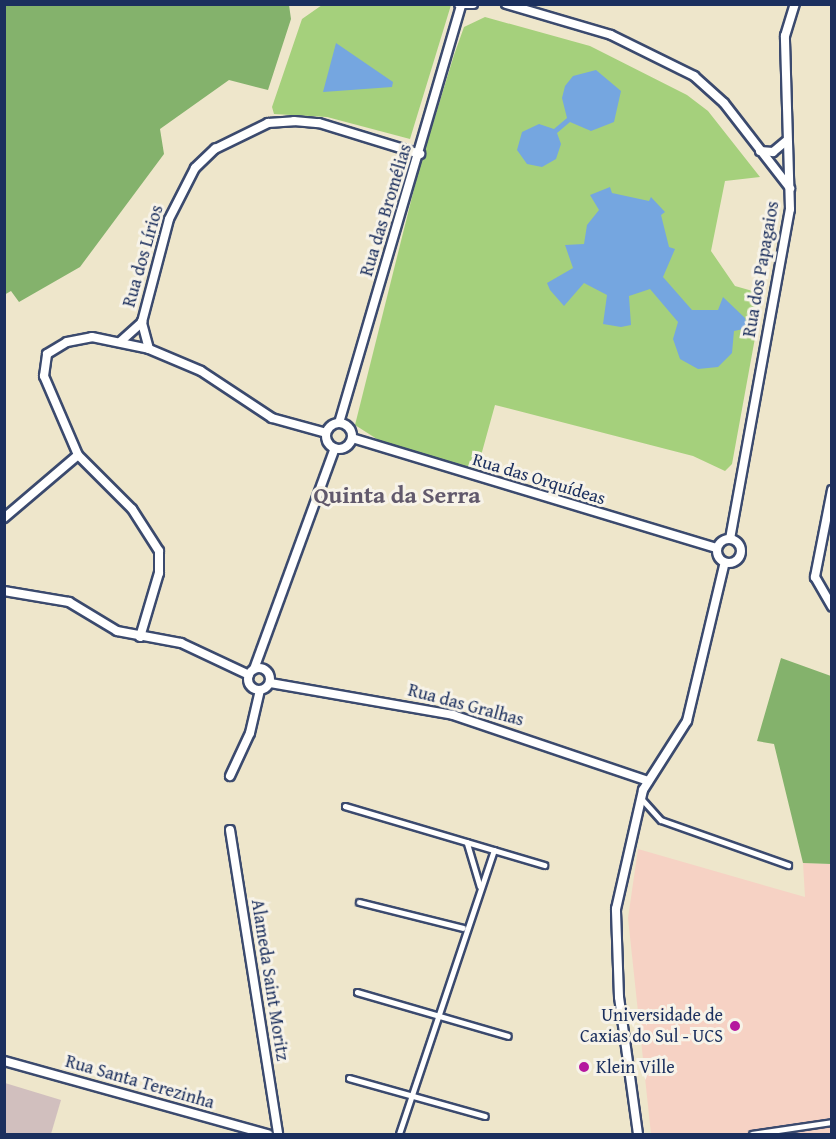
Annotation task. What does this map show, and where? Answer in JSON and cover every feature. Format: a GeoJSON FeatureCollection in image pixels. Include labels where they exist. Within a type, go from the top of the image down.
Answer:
{"type":"FeatureCollection","features":[{"type":"Feature","properties":{"kind":"street"},"geometry":{"type":"LineString","coordinates":[[460,5],[473,4]]}},
{"type":"Feature","properties":{"kind":"street"},"geometry":{"type":"LineString","coordinates":[[506,4],[611,35],[694,76],[724,103],[760,152],[791,188]]}},
{"type":"Feature","properties":{"kind":"street","name":"Rua dos Papagaios"},"geometry":{"type":"LineString","coordinates":[[725,562],[734,562],[741,551],[730,539],[791,188],[785,142],[785,32],[795,4]]}},
{"type":"Feature","properties":{"kind":"street","name":"Rua das Bromélias"},"geometry":{"type":"LineString","coordinates":[[339,423],[420,154],[460,5]]}},
{"type":"Feature","properties":{"kind":"street","name":"Rua dos Lírios"},"geometry":{"type":"LineString","coordinates":[[149,349],[142,322],[180,191],[201,162],[239,134],[268,123],[319,123],[420,154]]}},
{"type":"Feature","properties":{"kind":"street"},"geometry":{"type":"LineString","coordinates":[[760,152],[774,152],[785,142]]}},
{"type":"Feature","properties":{"kind":"street"},"geometry":{"type":"LineString","coordinates":[[120,342],[142,322]]}},
{"type":"Feature","properties":{"kind":"street"},"geometry":{"type":"LineString","coordinates":[[140,637],[159,573],[159,551],[132,509],[78,455],[45,381],[43,362],[53,349],[75,339],[120,342],[149,349],[201,371],[272,417],[326,433],[334,448],[251,672],[252,687],[260,690]]}},
{"type":"Feature","properties":{"kind":"street"},"geometry":{"type":"LineString","coordinates":[[326,433],[339,423],[350,429],[352,438],[343,448],[334,448]]}},
{"type":"Feature","properties":{"kind":"street","name":"Rua das Orquídeas"},"geometry":{"type":"LineString","coordinates":[[352,438],[717,548]]}},
{"type":"Feature","properties":{"kind":"street"},"geometry":{"type":"LineString","coordinates":[[4,518],[78,455]]}},
{"type":"Feature","properties":{"kind":"street"},"geometry":{"type":"LineString","coordinates":[[831,490],[815,577],[831,606]]}},
{"type":"Feature","properties":{"kind":"street"},"geometry":{"type":"LineString","coordinates":[[638,1134],[615,940],[633,826],[640,797],[687,721],[725,562],[717,548],[730,539]]}},
{"type":"Feature","properties":{"kind":"street"},"geometry":{"type":"LineString","coordinates":[[4,591],[69,602],[117,631],[181,643],[251,672],[267,671],[270,683],[260,690],[250,733],[230,776]]}},
{"type":"Feature","properties":{"kind":"street","name":"Rua das Gralhas"},"geometry":{"type":"LineString","coordinates":[[270,683],[453,715],[648,781]]}},
{"type":"Feature","properties":{"kind":"street","name":"Alameda Saint Moritz"},"geometry":{"type":"LineString","coordinates":[[230,830],[278,1134]]}},
{"type":"Feature","properties":{"kind":"street","name":"Rua Santa Terezinha"},"geometry":{"type":"LineString","coordinates":[[4,1061],[268,1134]]}},
{"type":"Feature","properties":{"kind":"lane"},"geometry":{"type":"LineString","coordinates":[[640,797],[661,820],[788,865]]}},
{"type":"Feature","properties":{"kind":"lane"},"geometry":{"type":"LineString","coordinates":[[345,806],[544,865]]}},
{"type":"Feature","properties":{"kind":"lane"},"geometry":{"type":"LineString","coordinates":[[467,842],[480,886]]}},
{"type":"Feature","properties":{"kind":"lane"},"geometry":{"type":"LineString","coordinates":[[399,1134],[463,928],[494,850]]}},
{"type":"Feature","properties":{"kind":"lane"},"geometry":{"type":"LineString","coordinates":[[359,902],[463,928]]}},
{"type":"Feature","properties":{"kind":"lane"},"geometry":{"type":"LineString","coordinates":[[357,992],[436,1013],[508,1036]]}},
{"type":"Feature","properties":{"kind":"lane"},"geometry":{"type":"LineString","coordinates":[[349,1078],[484,1116]]}},
{"type":"Feature","properties":{"kind":"lane"},"geometry":{"type":"LineString","coordinates":[[752,1134],[831,1122]]}},
{"type":"Feature","properties":{"kind":"shaded area","name":"Universidade de Caxias do Sul - UCS"},"geometry":{"type":"Polygon","coordinates":[[[638,849],[805,897],[803,863],[831,864],[831,1134],[651,1134],[628,918],[638,849]]]}},
{"type":"Feature","properties":{"kind":"shaded area"},"geometry":{"type":"Polygon","coordinates":[[[5,1083],[61,1100],[51,1134],[5,1134],[5,1083]]]}},
{"type":"Feature","properties":{"kind":"green space"},"geometry":{"type":"Polygon","coordinates":[[[5,4],[289,5],[291,19],[268,90],[229,80],[160,129],[164,154],[80,267],[19,302],[11,291],[4,295],[5,4]]]}},
{"type":"Feature","properties":{"kind":"green space"},"geometry":{"type":"Polygon","coordinates":[[[322,5],[451,5],[410,139],[327,117],[274,114],[272,107],[302,19],[322,5]]]}},
{"type":"Feature","properties":{"kind":"green space"},"geometry":{"type":"Polygon","coordinates":[[[485,17],[590,46],[687,95],[708,111],[760,177],[725,181],[711,251],[735,286],[763,294],[732,464],[725,471],[693,456],[495,405],[477,470],[380,441],[355,425],[419,169],[454,55],[464,27],[485,17]]]}},
{"type":"Feature","properties":{"kind":"green space"},"geometry":{"type":"Polygon","coordinates":[[[781,658],[831,676],[831,864],[803,863],[774,744],[757,741],[781,658]]]}},
{"type":"Feature","properties":{"kind":"water"},"geometry":{"type":"Polygon","coordinates":[[[336,43],[393,82],[392,87],[323,92],[336,43]]]}},
{"type":"Feature","properties":{"kind":"water"},"geometry":{"type":"Polygon","coordinates":[[[596,70],[621,91],[614,122],[591,131],[570,122],[557,133],[561,144],[556,159],[542,167],[527,164],[517,150],[522,132],[539,124],[554,129],[567,118],[562,98],[565,86],[573,76],[596,70]]]}},
{"type":"Feature","properties":{"kind":"water"},"geometry":{"type":"Polygon","coordinates":[[[610,187],[612,193],[649,201],[651,197],[665,212],[661,215],[669,247],[675,249],[663,277],[692,310],[718,310],[723,297],[745,318],[748,328],[734,331],[732,353],[718,367],[698,369],[680,359],[673,339],[678,322],[650,289],[629,296],[631,325],[621,327],[603,324],[607,295],[584,283],[564,306],[550,290],[547,283],[573,268],[565,245],[584,244],[587,225],[599,210],[590,195],[610,187]]]}},
{"type":"Feature","properties":{"kind":"place","name":"Universidade de Caxias do Sul - UCS"},"geometry":{"type":"Point","coordinates":[735,1026]}},
{"type":"Feature","properties":{"kind":"place","name":"Klein Ville"},"geometry":{"type":"Point","coordinates":[584,1067]}},
{"type":"Feature","properties":{"kind":"district","name":"Quinta da Serra"},"geometry":{"type":"Point","coordinates":[397,495]}}]}
